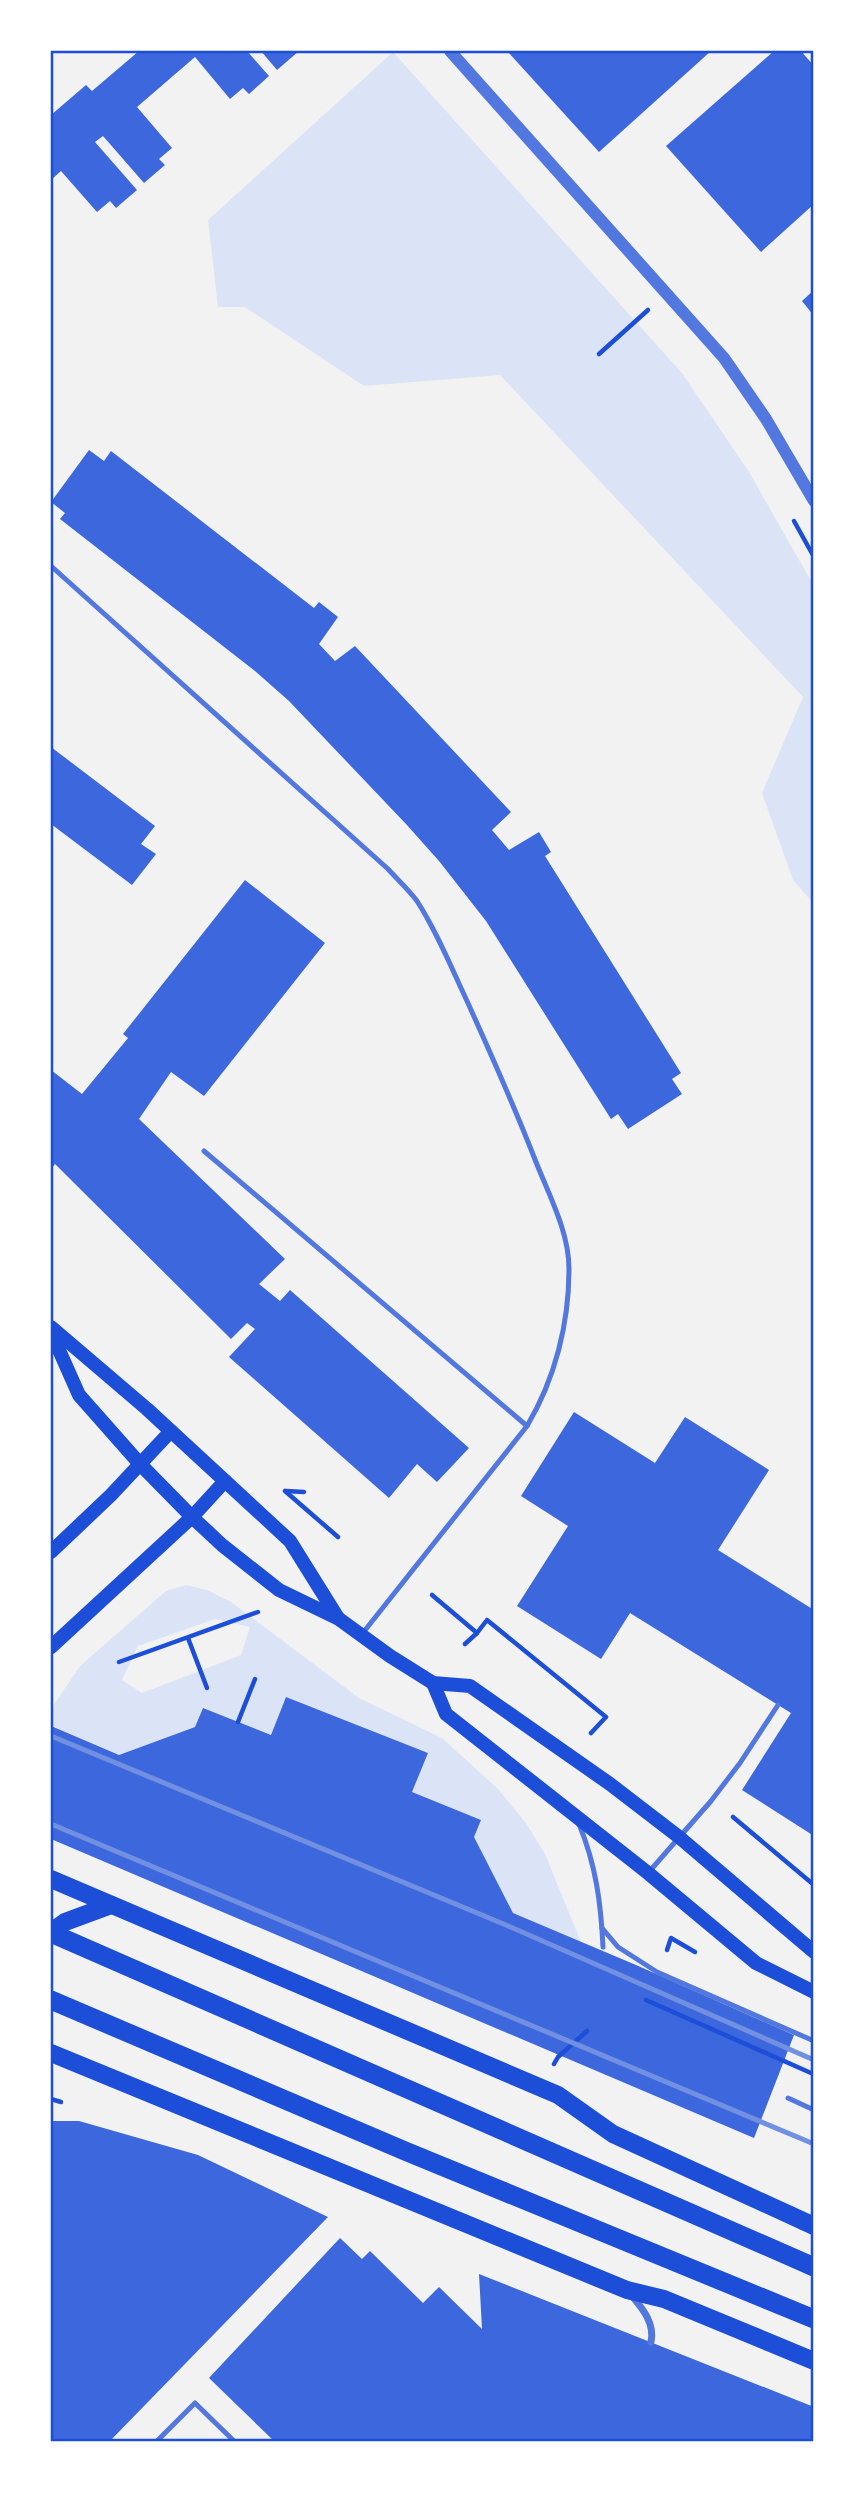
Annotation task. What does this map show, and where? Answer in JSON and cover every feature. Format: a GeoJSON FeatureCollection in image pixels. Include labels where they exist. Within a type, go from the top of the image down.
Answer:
{"type":"FeatureCollection","features":[{"type":"Feature","properties":{"kind":"highway"},"geometry":{"type":"LineString","coordinates":[[51,1933],[814,2267]]}},
{"type":"Feature","properties":{"kind":"highway"},"geometry":{"type":"LineString","coordinates":[[51,2000],[405,2151],[814,2319]]}},
{"type":"Feature","properties":{"kind":"main road"},"geometry":{"type":"LineString","coordinates":[[51,1329],[106,1373],[290,1541],[339,1619]]}},
{"type":"Feature","properties":{"kind":"main road"},"geometry":{"type":"LineString","coordinates":[[51,1329],[79,1395],[140,1464],[222,1545],[279,1590],[339,1619],[433,1683],[470,1686],[610,1784],[679,1838],[814,1952]]}},
{"type":"Feature","properties":{"kind":"main road"},"geometry":{"type":"LineString","coordinates":[[51,1552],[171,1431]]}},
{"type":"Feature","properties":{"kind":"main road"},"geometry":{"type":"LineString","coordinates":[[51,1647],[192,1517],[225,1481]]}},
{"type":"Feature","properties":{"kind":"main road"},"geometry":{"type":"LineString","coordinates":[[433,1683],[446,1714],[648,1873],[755,1962],[814,1992]]}},
{"type":"Feature","properties":{"kind":"main road"},"geometry":{"type":"LineString","coordinates":[[51,1879],[558,2095],[613,2134],[814,2226]]}},
{"type":"Feature","properties":{"kind":"main road"},"geometry":{"type":"LineString","coordinates":[[51,1933],[65,1922],[111,1905]]}},
{"type":"Feature","properties":{"kind":"main road"},"geometry":{"type":"LineString","coordinates":[[51,2053],[627,2290],[664,2300],[814,2361]]}},
{"type":"Feature","properties":{"kind":"street"},"geometry":{"type":"LineString","coordinates":[[450,51],[724,358],[759,409],[814,501]]}},
{"type":"Feature","properties":{"kind":"street"},"geometry":{"type":"LineString","coordinates":[[627,2290],[649,2320],[653,2333],[651,2342]]}},
{"type":"Feature","properties":{"kind":"lane"},"geometry":{"type":"LineString","coordinates":[[51,566],[388,869],[415,899],[438,938],[510,1095],[561,1227],[569,1267],[559,1348],[551,1379],[527,1426],[362,1634]]}},
{"type":"Feature","properties":{"kind":"lane"},"geometry":{"type":"LineString","coordinates":[[204,1151],[527,1426]]}},
{"type":"Feature","properties":{"kind":"lane"},"geometry":{"type":"LineString","coordinates":[[648,1873],[705,1810],[778,1705]]}},
{"type":"Feature","properties":{"kind":"lane"},"geometry":{"type":"LineString","coordinates":[[575,1815],[594,1867],[600,1895],[603,1947]]}},
{"type":"Feature","properties":{"kind":"lane"},"geometry":{"type":"LineString","coordinates":[[602,1928],[618,1947],[657,1972],[814,2041]]}},
{"type":"Feature","properties":{"kind":"lane"},"geometry":{"type":"LineString","coordinates":[[788,2098],[814,2110]]}},
{"type":"Feature","properties":{"kind":"lane"},"geometry":{"type":"LineString","coordinates":[[156,2442],[195,2403],[235,2442]]}},
{"type":"Feature","properties":{"kind":"path"},"geometry":{"type":"LineString","coordinates":[[599,354],[649,309]]}},
{"type":"Feature","properties":{"kind":"path"},"geometry":{"type":"LineString","coordinates":[[304,1492],[285,1491],[338,1536]]}},
{"type":"Feature","properties":{"kind":"path"},"geometry":{"type":"LineString","coordinates":[[432,1595],[477,1633]]}},
{"type":"Feature","properties":{"kind":"path"},"geometry":{"type":"LineString","coordinates":[[119,1662],[258,1612]]}},
{"type":"Feature","properties":{"kind":"path"},"geometry":{"type":"LineString","coordinates":[[465,1644],[487,1620],[606,1717],[591,1733]]}},
{"type":"Feature","properties":{"kind":"path"},"geometry":{"type":"LineString","coordinates":[[188,1638],[207,1688]]}},
{"type":"Feature","properties":{"kind":"path"},"geometry":{"type":"LineString","coordinates":[[238,1722],[256,1679]]}},
{"type":"Feature","properties":{"kind":"path"},"geometry":{"type":"LineString","coordinates":[[733,1817],[814,1885]]}},
{"type":"Feature","properties":{"kind":"path"},"geometry":{"type":"LineString","coordinates":[[646,2000],[811,2073]]}},
{"type":"Feature","properties":{"kind":"path"},"geometry":{"type":"LineString","coordinates":[[558,2057],[587,2031]]}},
{"type":"Feature","properties":{"kind":"path"},"geometry":{"type":"LineString","coordinates":[[51,2099],[61,2102]]}},
{"type":"Feature","properties":{"kind":"shaded area"},"geometry":{"type":"Polygon","coordinates":[[[393,52],[682,373],[749,472],[814,586],[814,904],[793,880],[762,793],[803,697],[500,375],[364,386],[245,307],[218,307],[208,220],[393,52]]]}},
{"type":"Feature","properties":{"kind":"shaded area"},"geometry":{"type":"Polygon","coordinates":[[[186,1585],[207,1590],[231,1602],[359,1698],[442,1738],[498,1789],[526,1823],[545,1854],[581,1942],[513,1913],[474,1837],[481,1820],[412,1792],[428,1753],[286,1697],[271,1735],[203,1708],[195,1727],[113,1757],[83,1785],[51,1774],[51,1709],[80,1666],[166,1591],[186,1585]],[[215,1619],[138,1646],[122,1680],[142,1693],[241,1655],[250,1627],[215,1619]]]}},
{"type":"Feature","properties":{"kind":"building"},"geometry":{"type":"Polygon","coordinates":[[[139,51],[247,51],[269,76],[249,94],[243,88],[230,99],[195,57],[137,107],[172,148],[159,159],[165,165],[144,183],[103,136],[95,142],[137,190],[116,208],[110,201],[97,212],[61,171],[51,180],[51,115],[86,85],[92,91],[139,51]]]}},
{"type":"Feature","properties":{"kind":"building"},"geometry":{"type":"Polygon","coordinates":[[[261,51],[299,51],[277,70],[261,51]]]}},
{"type":"Feature","properties":{"kind":"building"},"geometry":{"type":"Polygon","coordinates":[[[507,51],[711,51],[599,152],[507,51]]]}},
{"type":"Feature","properties":{"kind":"building"},"geometry":{"type":"Polygon","coordinates":[[[774,51],[801,51],[814,66],[814,204],[761,252],[666,146],[774,51]]]}},
{"type":"Feature","properties":{"kind":"building"},"geometry":{"type":"Polygon","coordinates":[[[814,290],[814,316],[802,301],[814,290]]]}},
{"type":"Feature","properties":{"kind":"building"},"geometry":{"type":"Polygon","coordinates":[[[89,450],[104,461],[111,451],[314,608],[319,602],[338,617],[319,644],[335,661],[355,646],[511,812],[492,830],[509,850],[539,832],[551,852],[545,856],[681,1073],[672,1079],[682,1094],[628,1129],[618,1114],[611,1119],[486,921],[406,824],[289,701],[255,671],[60,519],[65,513],[51,502],[89,450]]]}},
{"type":"Feature","properties":{"kind":"building"},"geometry":{"type":"Polygon","coordinates":[[[51,747],[155,826],[141,844],[156,854],[132,885],[51,824],[51,747]]]}},
{"type":"Feature","properties":{"kind":"building"},"geometry":{"type":"Polygon","coordinates":[[[245,880],[325,943],[204,1096],[171,1072],[139,1119],[285,1259],[259,1284],[280,1301],[290,1290],[469,1448],[437,1482],[417,1464],[389,1498],[229,1357],[255,1329],[247,1323],[231,1339],[55,1164],[51,1169],[51,1070],[82,1094],[128,1038],[123,1034],[245,880]]]}},
{"type":"Feature","properties":{"kind":"building"},"geometry":{"type":"Polygon","coordinates":[[[574,1412],[655,1463],[685,1417],[769,1470],[718,1550],[814,1610],[814,1836],[742,1790],[791,1713],[630,1613],[601,1659],[517,1606],[568,1526],[521,1496],[574,1412]]]}},
{"type":"Feature","properties":{"kind":"building"},"geometry":{"type":"Polygon","coordinates":[[[286,1697],[428,1753],[412,1792],[481,1820],[474,1837],[513,1913],[794,2035],[754,2138],[51,1839],[51,1726],[119,1755],[195,1727],[203,1708],[271,1735],[286,1697]]]}},
{"type":"Feature","properties":{"kind":"building"},"geometry":{"type":"Polygon","coordinates":[[[51,2121],[79,2121],[198,2155],[328,2217],[109,2442],[51,2442],[51,2121]]]}},
{"type":"Feature","properties":{"kind":"building"},"geometry":{"type":"Polygon","coordinates":[[[340,2238],[362,2259],[370,2251],[423,2303],[439,2287],[482,2329],[479,2274],[814,2407],[814,2442],[275,2442],[209,2378],[340,2238]]]}},
{"type":"Feature","properties":{"kind":"railway"},"geometry":{"type":"LineString","coordinates":[[51,1736],[506,1925],[814,2060]]}},
{"type":"Feature","properties":{"kind":"railway"},"geometry":{"type":"LineString","coordinates":[[51,1824],[814,2144]]}}]}
